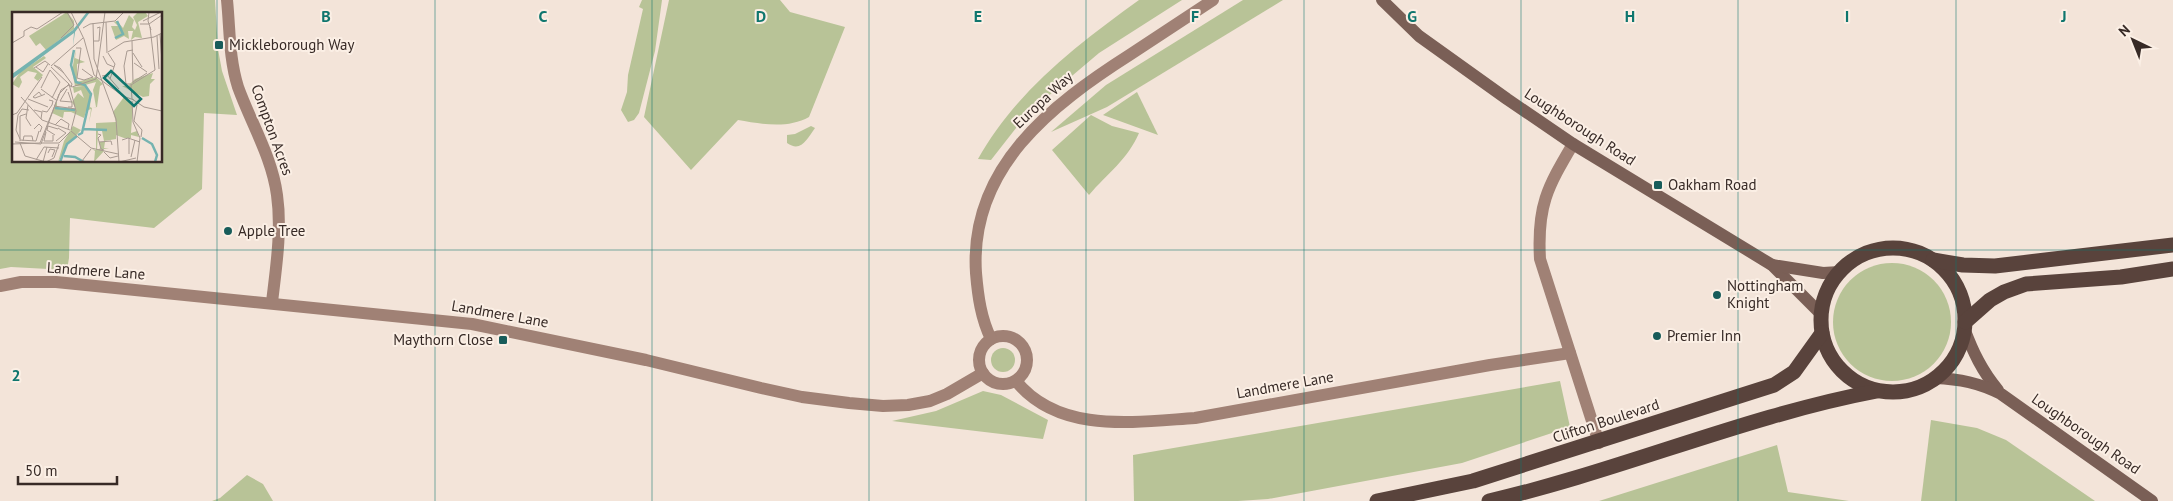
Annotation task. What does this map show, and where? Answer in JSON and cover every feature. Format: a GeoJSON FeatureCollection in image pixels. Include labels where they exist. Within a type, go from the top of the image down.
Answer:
{"type":"FeatureCollection","features":[{"type":"Feature","properties":{"kind":"highway"},"geometry":{"type":"LineString","coordinates":[[1932,260],[1963,265],[1995,266],[2173,245]]}},
{"type":"Feature","properties":{"kind":"highway"},"geometry":{"type":"LineString","coordinates":[[1489,501],[1539,490],[1816,404],[1878,391],[1908,390],[1922,386],[1936,378],[1958,351],[1964,325],[1963,304],[1956,286],[1946,272],[1932,260],[1917,253],[1900,249],[1884,249],[1868,253],[1853,261],[1840,272],[1831,284],[1824,299],[1821,314],[1822,333],[1827,350],[1842,370],[1862,386],[1878,391]]}},
{"type":"Feature","properties":{"kind":"highway"},"geometry":{"type":"LineString","coordinates":[[1964,325],[1990,300],[2004,292],[2026,284],[2121,277],[2173,269]]}},
{"type":"Feature","properties":{"kind":"highway","name":"Clifton Boulevard"},"geometry":{"type":"LineString","coordinates":[[1377,501],[1473,481],[1599,443],[1774,385],[1794,372],[1822,333]]}},
{"type":"Feature","properties":{"kind":"main road","name":"Loughborough Road"},"geometry":{"type":"LineString","coordinates":[[1382,0],[1419,36],[1573,144],[1772,265],[1821,314]]}},
{"type":"Feature","properties":{"kind":"main road","name":"Loughborough Road"},"geometry":{"type":"LineString","coordinates":[[1772,265],[1823,273],[1840,272]]}},
{"type":"Feature","properties":{"kind":"main road","name":"Loughborough Road"},"geometry":{"type":"LineString","coordinates":[[1964,325],[1973,352],[1985,374],[2001,394]]}},
{"type":"Feature","properties":{"kind":"main road","name":"Loughborough Road"},"geometry":{"type":"LineString","coordinates":[[1936,378],[1973,382],[2001,394],[2152,501]]}},
{"type":"Feature","properties":{"kind":"street","name":"Compton Acres"},"geometry":{"type":"LineString","coordinates":[[227,0],[231,62],[238,87],[268,160],[277,195],[277,247],[272,302]]}},
{"type":"Feature","properties":{"kind":"street","name":"Europa Way"},"geometry":{"type":"LineString","coordinates":[[991,340],[978,300],[975,253],[980,219],[991,186],[1031,130],[1070,95],[1085,83],[1214,0]]}},
{"type":"Feature","properties":{"kind":"street"},"geometry":{"type":"LineString","coordinates":[[1573,144],[1552,181],[1541,207],[1538,233],[1540,259],[1599,443]]}},
{"type":"Feature","properties":{"kind":"street","name":"Landmere Lane"},"geometry":{"type":"LineString","coordinates":[[0,286],[21,282],[56,282],[272,302],[472,324],[646,360],[770,390],[848,403],[883,406],[923,402],[948,394],[983,373]]}},
{"type":"Feature","properties":{"kind":"street"},"geometry":{"type":"LineString","coordinates":[[1004,336],[1017,340],[1026,351],[1027,364],[1025,371],[1016,381],[1009,384],[996,383],[983,373],[980,356],[986,344],[991,340],[1004,336]]}},
{"type":"Feature","properties":{"kind":"street","name":"Landmere Lane"},"geometry":{"type":"LineString","coordinates":[[1016,381],[1024,391],[1062,414],[1096,421],[1148,421],[1195,418],[1490,365],[1570,353]]}},
{"type":"Feature","properties":{"kind":"green space"},"geometry":{"type":"Polygon","coordinates":[[[0,0],[215,0],[218,49],[222,71],[237,115],[204,113],[202,189],[154,228],[70,218],[67,270],[11,267],[0,269],[0,0]]]}},
{"type":"Feature","properties":{"kind":"green space"},"geometry":{"type":"Polygon","coordinates":[[[642,0],[662,0],[655,51],[639,113],[634,120],[628,122],[621,110],[627,92],[628,75],[643,9],[639,7],[642,0]]]}},
{"type":"Feature","properties":{"kind":"green space"},"geometry":{"type":"Polygon","coordinates":[[[669,0],[780,0],[790,12],[845,27],[809,117],[801,121],[783,124],[765,124],[738,120],[691,170],[644,117],[669,0]]]}},
{"type":"Feature","properties":{"kind":"green space"},"geometry":{"type":"Polygon","coordinates":[[[1139,0],[1182,0],[1099,53],[1027,114],[991,160],[978,159],[1010,112],[1029,91],[1071,52],[1139,0]]]}},
{"type":"Feature","properties":{"kind":"green space"},"geometry":{"type":"Polygon","coordinates":[[[1243,0],[1283,0],[1107,107],[1051,132],[1106,85],[1243,0]]]}},
{"type":"Feature","properties":{"kind":"green space"},"geometry":{"type":"Polygon","coordinates":[[[1137,92],[1158,135],[1103,115],[1137,92]]]}},
{"type":"Feature","properties":{"kind":"green space"},"geometry":{"type":"Polygon","coordinates":[[[1091,115],[1112,126],[1139,133],[1123,159],[1089,195],[1052,150],[1091,115]]]}},
{"type":"Feature","properties":{"kind":"green space"},"geometry":{"type":"Polygon","coordinates":[[[811,126],[815,128],[800,146],[792,146],[787,143],[787,135],[795,134],[811,126]]]}},
{"type":"Feature","properties":{"kind":"green space"},"geometry":{"type":"Polygon","coordinates":[[[1892,263],[1903,264],[1925,273],[1941,289],[1950,311],[1950,333],[1941,355],[1925,371],[1903,380],[1892,381],[1881,380],[1859,371],[1843,355],[1834,333],[1833,322],[1834,311],[1843,289],[1859,273],[1881,264],[1892,263]]]}},
{"type":"Feature","properties":{"kind":"green space"},"geometry":{"type":"Polygon","coordinates":[[[1003,348],[1012,351],[1015,360],[1012,369],[1003,372],[994,369],[991,360],[994,351],[1003,348]]]}},
{"type":"Feature","properties":{"kind":"green space"},"geometry":{"type":"Polygon","coordinates":[[[1560,381],[1570,427],[1462,463],[1268,499],[1238,501],[1134,501],[1133,455],[1560,381]]]}},
{"type":"Feature","properties":{"kind":"green space"},"geometry":{"type":"Polygon","coordinates":[[[983,391],[1001,395],[1048,420],[1043,439],[892,421],[936,411],[983,391]]]}},
{"type":"Feature","properties":{"kind":"green space"},"geometry":{"type":"Polygon","coordinates":[[[1931,420],[1977,428],[2006,440],[2095,501],[1921,501],[1931,420]]]}},
{"type":"Feature","properties":{"kind":"green space"},"geometry":{"type":"Polygon","coordinates":[[[1777,445],[1788,492],[1849,501],[1599,501],[1777,445]]]}},
{"type":"Feature","properties":{"kind":"green space"},"geometry":{"type":"Polygon","coordinates":[[[247,475],[263,484],[273,501],[212,501],[220,498],[247,475]]]}},
{"type":"Feature","properties":{"kind":"place","name":"Mickleborough Way"},"geometry":{"type":"Point","coordinates":[219,45]}},
{"type":"Feature","properties":{"kind":"place","name":"Oakham Road"},"geometry":{"type":"Point","coordinates":[1658,185]}},
{"type":"Feature","properties":{"kind":"place","name":"Apple Tree"},"geometry":{"type":"Point","coordinates":[228,231]}},
{"type":"Feature","properties":{"kind":"place","name":"Nottingham Knight"},"geometry":{"type":"Point","coordinates":[1717,295]}},
{"type":"Feature","properties":{"kind":"place","name":"Premier Inn"},"geometry":{"type":"Point","coordinates":[1657,336]}},
{"type":"Feature","properties":{"kind":"place","name":"Maythorn Close"},"geometry":{"type":"Point","coordinates":[503,340]}}]}
